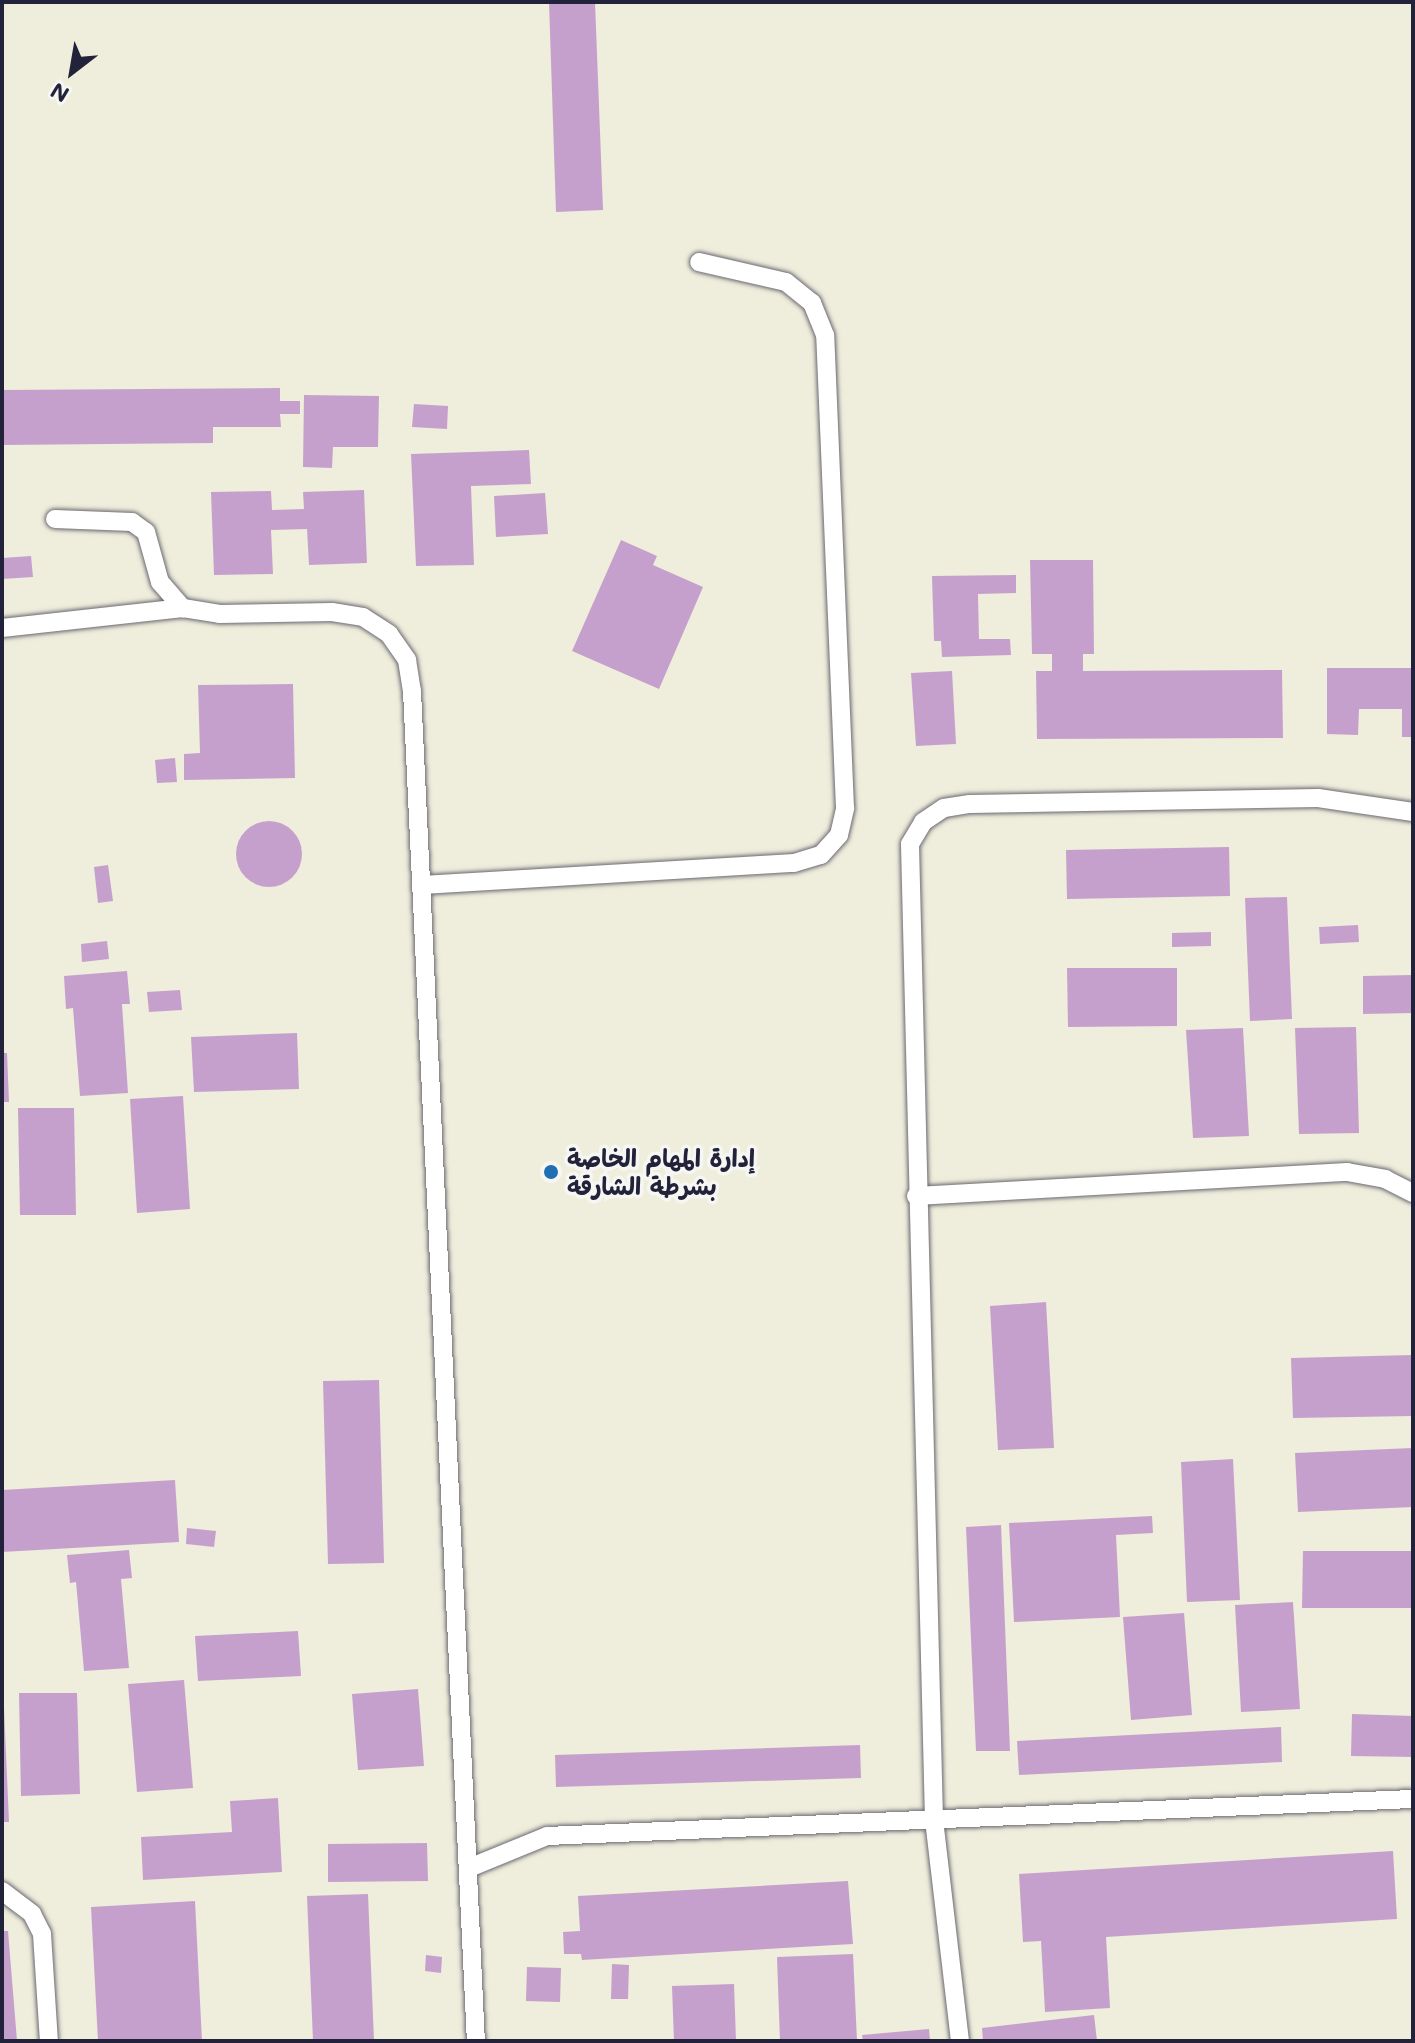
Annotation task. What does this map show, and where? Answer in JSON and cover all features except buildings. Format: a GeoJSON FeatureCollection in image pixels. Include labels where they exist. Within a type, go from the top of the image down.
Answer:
{"type":"FeatureCollection","features":[{"type":"Feature","properties":{"kind":"lane"},"geometry":{"type":"LineString","coordinates":[[422,885],[794,863],[821,855],[839,835],[845,808],[825,335],[812,303],[786,282],[699,262]]}},
{"type":"Feature","properties":{"kind":"lane"},"geometry":{"type":"LineString","coordinates":[[55,519],[132,522],[146,532],[160,582],[183,608]]}},
{"type":"Feature","properties":{"kind":"lane"},"geometry":{"type":"LineString","coordinates":[[2,628],[183,608],[220,614],[332,612],[363,617],[389,634],[407,660],[412,691],[422,885],[476,2041]]}},
{"type":"Feature","properties":{"kind":"lane"},"geometry":{"type":"LineString","coordinates":[[960,2041],[934,1820],[907,870],[910,844],[923,822],[944,808],[986,804],[1318,798],[1413,812]]}},
{"type":"Feature","properties":{"kind":"lane"},"geometry":{"type":"LineString","coordinates":[[916,1196],[1347,1172],[1385,1179],[1413,1193]]}},
{"type":"Feature","properties":{"kind":"lane"},"geometry":{"type":"LineString","coordinates":[[469,1868],[547,1836],[1413,1799]]}},
{"type":"Feature","properties":{"kind":"lane"},"geometry":{"type":"LineString","coordinates":[[2,1891],[32,1914],[42,1934],[49,2041]]}},
{"type":"Feature","properties":{"kind":"place","name":"إدارة المهام الخاصة بشرطة الشارقة"},"geometry":{"type":"Point","coordinates":[551,1172]}}]}
